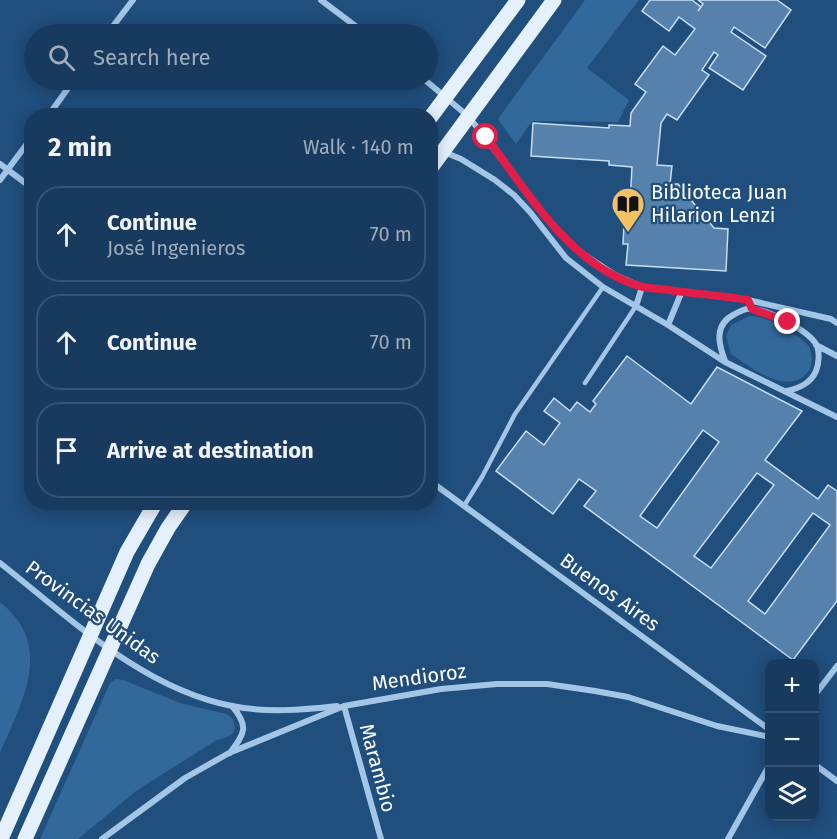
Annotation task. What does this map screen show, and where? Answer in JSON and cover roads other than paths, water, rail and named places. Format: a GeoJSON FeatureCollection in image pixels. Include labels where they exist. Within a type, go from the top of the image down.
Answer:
{"type":"FeatureCollection","features":[{"type":"Feature","properties":{"kind":"main road"},"geometry":{"type":"LineString","coordinates":[[438,108],[518,0]]}},
{"type":"Feature","properties":{"kind":"main road"},"geometry":{"type":"LineString","coordinates":[[438,159],[555,0]]}},
{"type":"Feature","properties":{"kind":"main road"},"geometry":{"type":"LineString","coordinates":[[1,839],[127,552],[151,510]]}},
{"type":"Feature","properties":{"kind":"main road"},"geometry":{"type":"LineString","coordinates":[[25,839],[148,564],[180,510]]}},
{"type":"Feature","properties":{"kind":"street"},"geometry":{"type":"LineString","coordinates":[[115,24],[133,0]]}},
{"type":"Feature","properties":{"kind":"street"},"geometry":{"type":"LineString","coordinates":[[321,0],[353,24]]}},
{"type":"Feature","properties":{"kind":"street"},"geometry":{"type":"LineString","coordinates":[[438,89],[469,117],[552,225],[577,250],[615,275],[642,287],[748,300],[799,310],[837,323]]}},
{"type":"Feature","properties":{"kind":"street"},"geometry":{"type":"LineString","coordinates":[[54,108],[67,90]]}},
{"type":"Feature","properties":{"kind":"street"},"geometry":{"type":"LineString","coordinates":[[0,180],[24,148]]}},
{"type":"Feature","properties":{"kind":"street"},"geometry":{"type":"LineString","coordinates":[[443,152],[461,159],[514,195],[566,258],[603,287],[725,362],[837,417]]}},
{"type":"Feature","properties":{"kind":"street"},"geometry":{"type":"LineString","coordinates":[[0,164],[24,182]]}},
{"type":"Feature","properties":{"kind":"street"},"geometry":{"type":"LineString","coordinates":[[636,306],[642,287]]}},
{"type":"Feature","properties":{"kind":"street"},"geometry":{"type":"LineString","coordinates":[[668,325],[682,291]]}},
{"type":"Feature","properties":{"kind":"street"},"geometry":{"type":"LineString","coordinates":[[748,300],[752,309]]}},
{"type":"Feature","properties":{"kind":"street"},"geometry":{"type":"LineString","coordinates":[[725,362],[718,339],[720,328],[724,321],[732,315],[752,309],[788,322],[816,345],[837,356]]}},
{"type":"Feature","properties":{"kind":"street"},"geometry":{"type":"LineString","coordinates":[[786,391],[795,390],[812,377],[818,364],[816,345]]}},
{"type":"Feature","properties":{"kind":"street","name":"Buenos Aires"},"geometry":{"type":"LineString","coordinates":[[438,487],[765,726]]}},
{"type":"Feature","properties":{"kind":"street","name":"Provincias Unidas"},"geometry":{"type":"LineString","coordinates":[[0,563],[92,635],[141,670],[167,684],[232,706],[293,711],[344,706]]}},
{"type":"Feature","properties":{"kind":"street"},"geometry":{"type":"LineString","coordinates":[[819,689],[837,666]]}},
{"type":"Feature","properties":{"kind":"street","name":"Mendioroz"},"geometry":{"type":"LineString","coordinates":[[102,839],[185,778],[229,753],[344,706],[441,689],[498,684],[547,684],[628,697],[725,728],[765,736]]}},
{"type":"Feature","properties":{"kind":"street"},"geometry":{"type":"LineString","coordinates":[[229,753],[242,739],[243,732],[242,722],[232,706]]}},
{"type":"Feature","properties":{"kind":"street","name":"Marambio"},"geometry":{"type":"LineString","coordinates":[[344,706],[381,839]]}},
{"type":"Feature","properties":{"kind":"street"},"geometry":{"type":"LineString","coordinates":[[728,839],[768,767]]}},
{"type":"Feature","properties":{"kind":"street"},"geometry":{"type":"LineString","coordinates":[[818,767],[837,781]]}},
{"type":"Feature","properties":{"kind":"lane"},"geometry":{"type":"LineString","coordinates":[[464,506],[515,414],[603,287]]}},
{"type":"Feature","properties":{"kind":"lane"},"geometry":{"type":"LineString","coordinates":[[585,383],[636,306]]}},
{"type":"Feature","properties":{"kind":"place","name":"Biblioteca Juan Hilarion Lenzi"},"geometry":{"type":"Point","coordinates":[628,233]}}]}
